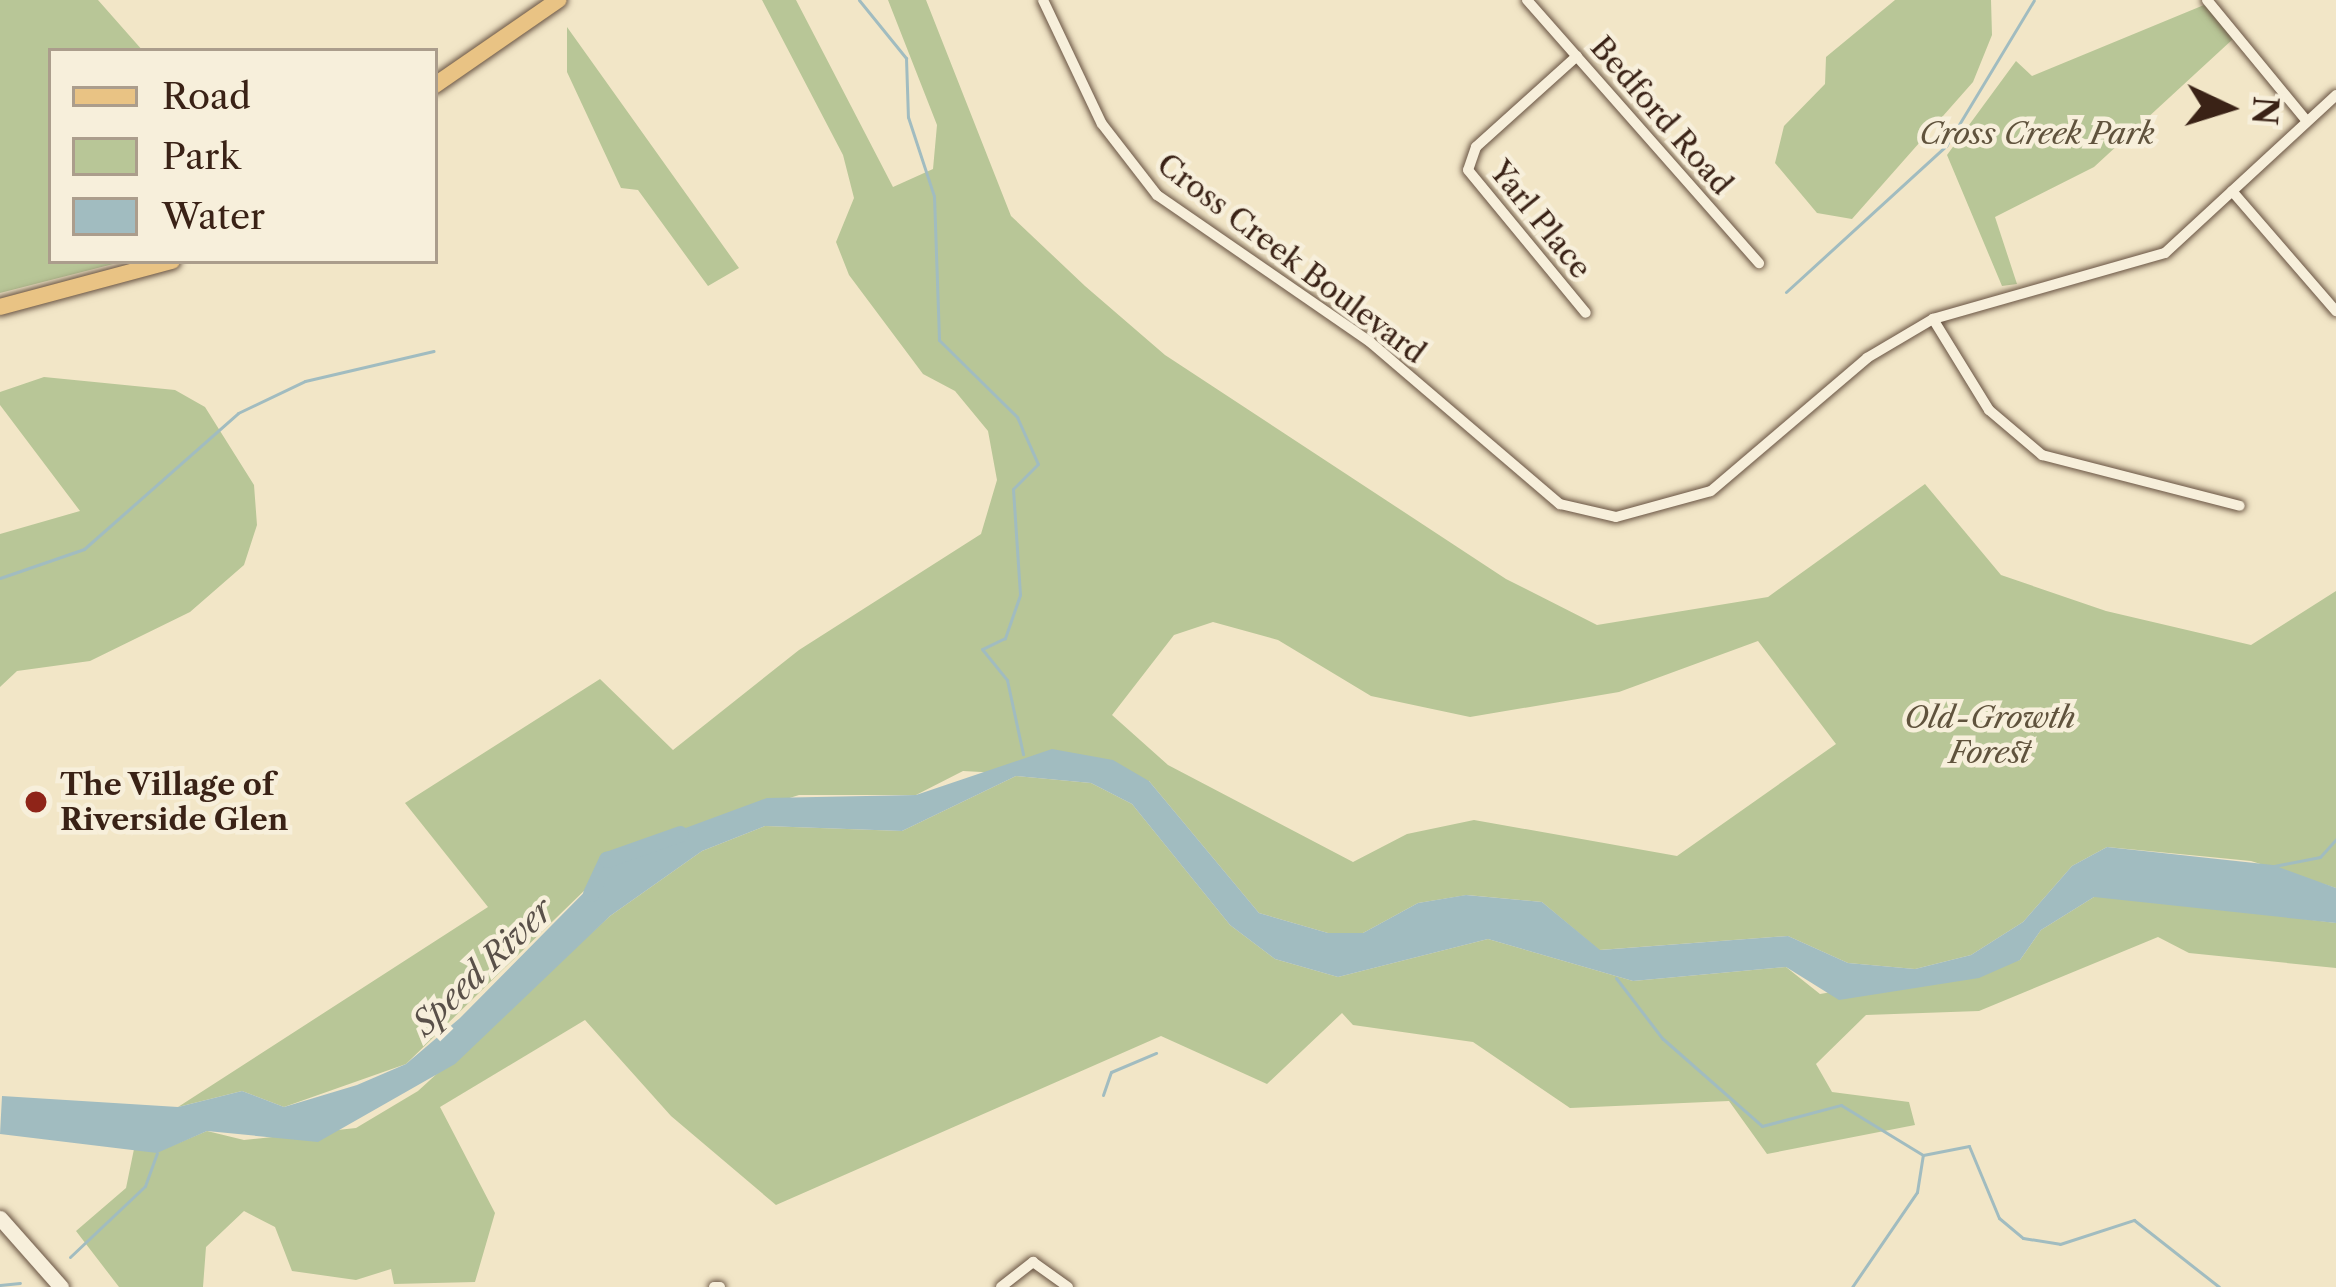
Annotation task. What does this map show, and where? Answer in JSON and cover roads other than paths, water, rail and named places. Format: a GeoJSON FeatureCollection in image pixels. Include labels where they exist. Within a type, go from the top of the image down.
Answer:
{"type":"FeatureCollection","features":[{"type":"Feature","properties":{"kind":"main road"},"geometry":{"type":"LineString","coordinates":[[438,83],[558,0]]}},
{"type":"Feature","properties":{"kind":"main road"},"geometry":{"type":"LineString","coordinates":[[0,307],[161,264]]}},
{"type":"Feature","properties":{"kind":"main road"},"geometry":{"type":"LineString","coordinates":[[0,1218],[61,1287]]}},
{"type":"Feature","properties":{"kind":"street","name":"Cross Creek Boulevard"},"geometry":{"type":"LineString","coordinates":[[1042,0],[1102,124],[1157,195],[1370,342],[1560,504],[1587,514],[1711,491],[1867,358],[1933,320],[2139,268],[2336,95]]}},
{"type":"Feature","properties":{"kind":"street","name":"Bedford Road"},"geometry":{"type":"LineString","coordinates":[[1527,0],[1759,263]]}},
{"type":"Feature","properties":{"kind":"street"},"geometry":{"type":"LineString","coordinates":[[2207,0],[2306,120]]}},
{"type":"Feature","properties":{"kind":"street","name":"Yarl Place"},"geometry":{"type":"LineString","coordinates":[[1577,56],[1476,147],[1468,170],[1586,313]]}},
{"type":"Feature","properties":{"kind":"street"},"geometry":{"type":"LineString","coordinates":[[2232,191],[2336,311]]}},
{"type":"Feature","properties":{"kind":"street"},"geometry":{"type":"LineString","coordinates":[[1933,320],[1989,410],[2042,454],[2240,506]]}},
{"type":"Feature","properties":{"kind":"street"},"geometry":{"type":"LineString","coordinates":[[1000,1287],[1033,1262],[1068,1287]]}},
{"type":"Feature","properties":{"kind":"water"},"geometry":{"type":"Polygon","coordinates":[[[1052,749],[1113,760],[1149,781],[1259,913],[1328,933],[1363,933],[1418,903],[1466,895],[1542,902],[1600,950],[1788,936],[1848,963],[1915,969],[1971,955],[2023,922],[2072,866],[2107,847],[2273,865],[2336,888],[2336,923],[2094,897],[2041,930],[2020,960],[1979,978],[1839,1000],[1786,967],[1633,981],[1488,939],[1338,977],[1275,959],[1230,925],[1132,804],[1091,783],[1016,776],[902,831],[765,826],[702,851],[610,916],[455,1064],[318,1142],[207,1131],[157,1153],[0,1134],[2,1096],[178,1107],[242,1091],[284,1107],[357,1085],[406,1064],[460,1018],[626,850],[767,798],[916,795],[1052,749]]]}},
{"type":"Feature","properties":{"kind":"waterway"},"geometry":{"type":"LineString","coordinates":[[859,0],[906,58],[908,117],[934,196],[939,340],[1017,417],[1038,464],[1013,489],[1020,595],[1005,638],[982,649],[1007,680],[1023,754]]}},
{"type":"Feature","properties":{"kind":"waterway"},"geometry":{"type":"LineString","coordinates":[[1786,292],[1946,146],[2034,0]]}},
{"type":"Feature","properties":{"kind":"waterway"},"geometry":{"type":"LineString","coordinates":[[0,578],[84,549],[238,413],[305,381],[434,351]]}},
{"type":"Feature","properties":{"kind":"waterway","name":"Speed River"},"geometry":{"type":"LineString","coordinates":[[591,894],[607,860],[681,834]]}},
{"type":"Feature","properties":{"kind":"waterway"},"geometry":{"type":"LineString","coordinates":[[2269,867],[2320,857],[2336,839]]}},
{"type":"Feature","properties":{"kind":"waterway"},"geometry":{"type":"LineString","coordinates":[[1616,978],[1662,1038],[1762,1126],[1841,1105],[1923,1155],[1969,1146],[1999,1218],[2023,1238],[2060,1244],[2134,1220],[2219,1287]]}},
{"type":"Feature","properties":{"kind":"waterway"},"geometry":{"type":"LineString","coordinates":[[1103,1095],[1111,1072],[1156,1053]]}},
{"type":"Feature","properties":{"kind":"waterway"},"geometry":{"type":"LineString","coordinates":[[70,1257],[145,1186],[157,1153]]}},
{"type":"Feature","properties":{"kind":"waterway"},"geometry":{"type":"LineString","coordinates":[[1852,1287],[1917,1192],[1923,1155]]}},
{"type":"Feature","properties":{"kind":"waterway"},"geometry":{"type":"LineString","coordinates":[[0,1285],[20,1283]]}},
{"type":"Feature","properties":{"kind":"place","name":"The Village of Riverside Glen"},"geometry":{"type":"Point","coordinates":[36,802]}},
{"type":"Feature","properties":{"kind":"park label","name":"Cross Creek Park"},"geometry":{"type":"Point","coordinates":[2037,134]}},
{"type":"Feature","properties":{"kind":"park label","name":"Old-Growth Forest"},"geometry":{"type":"Point","coordinates":[1990,736]}}]}
